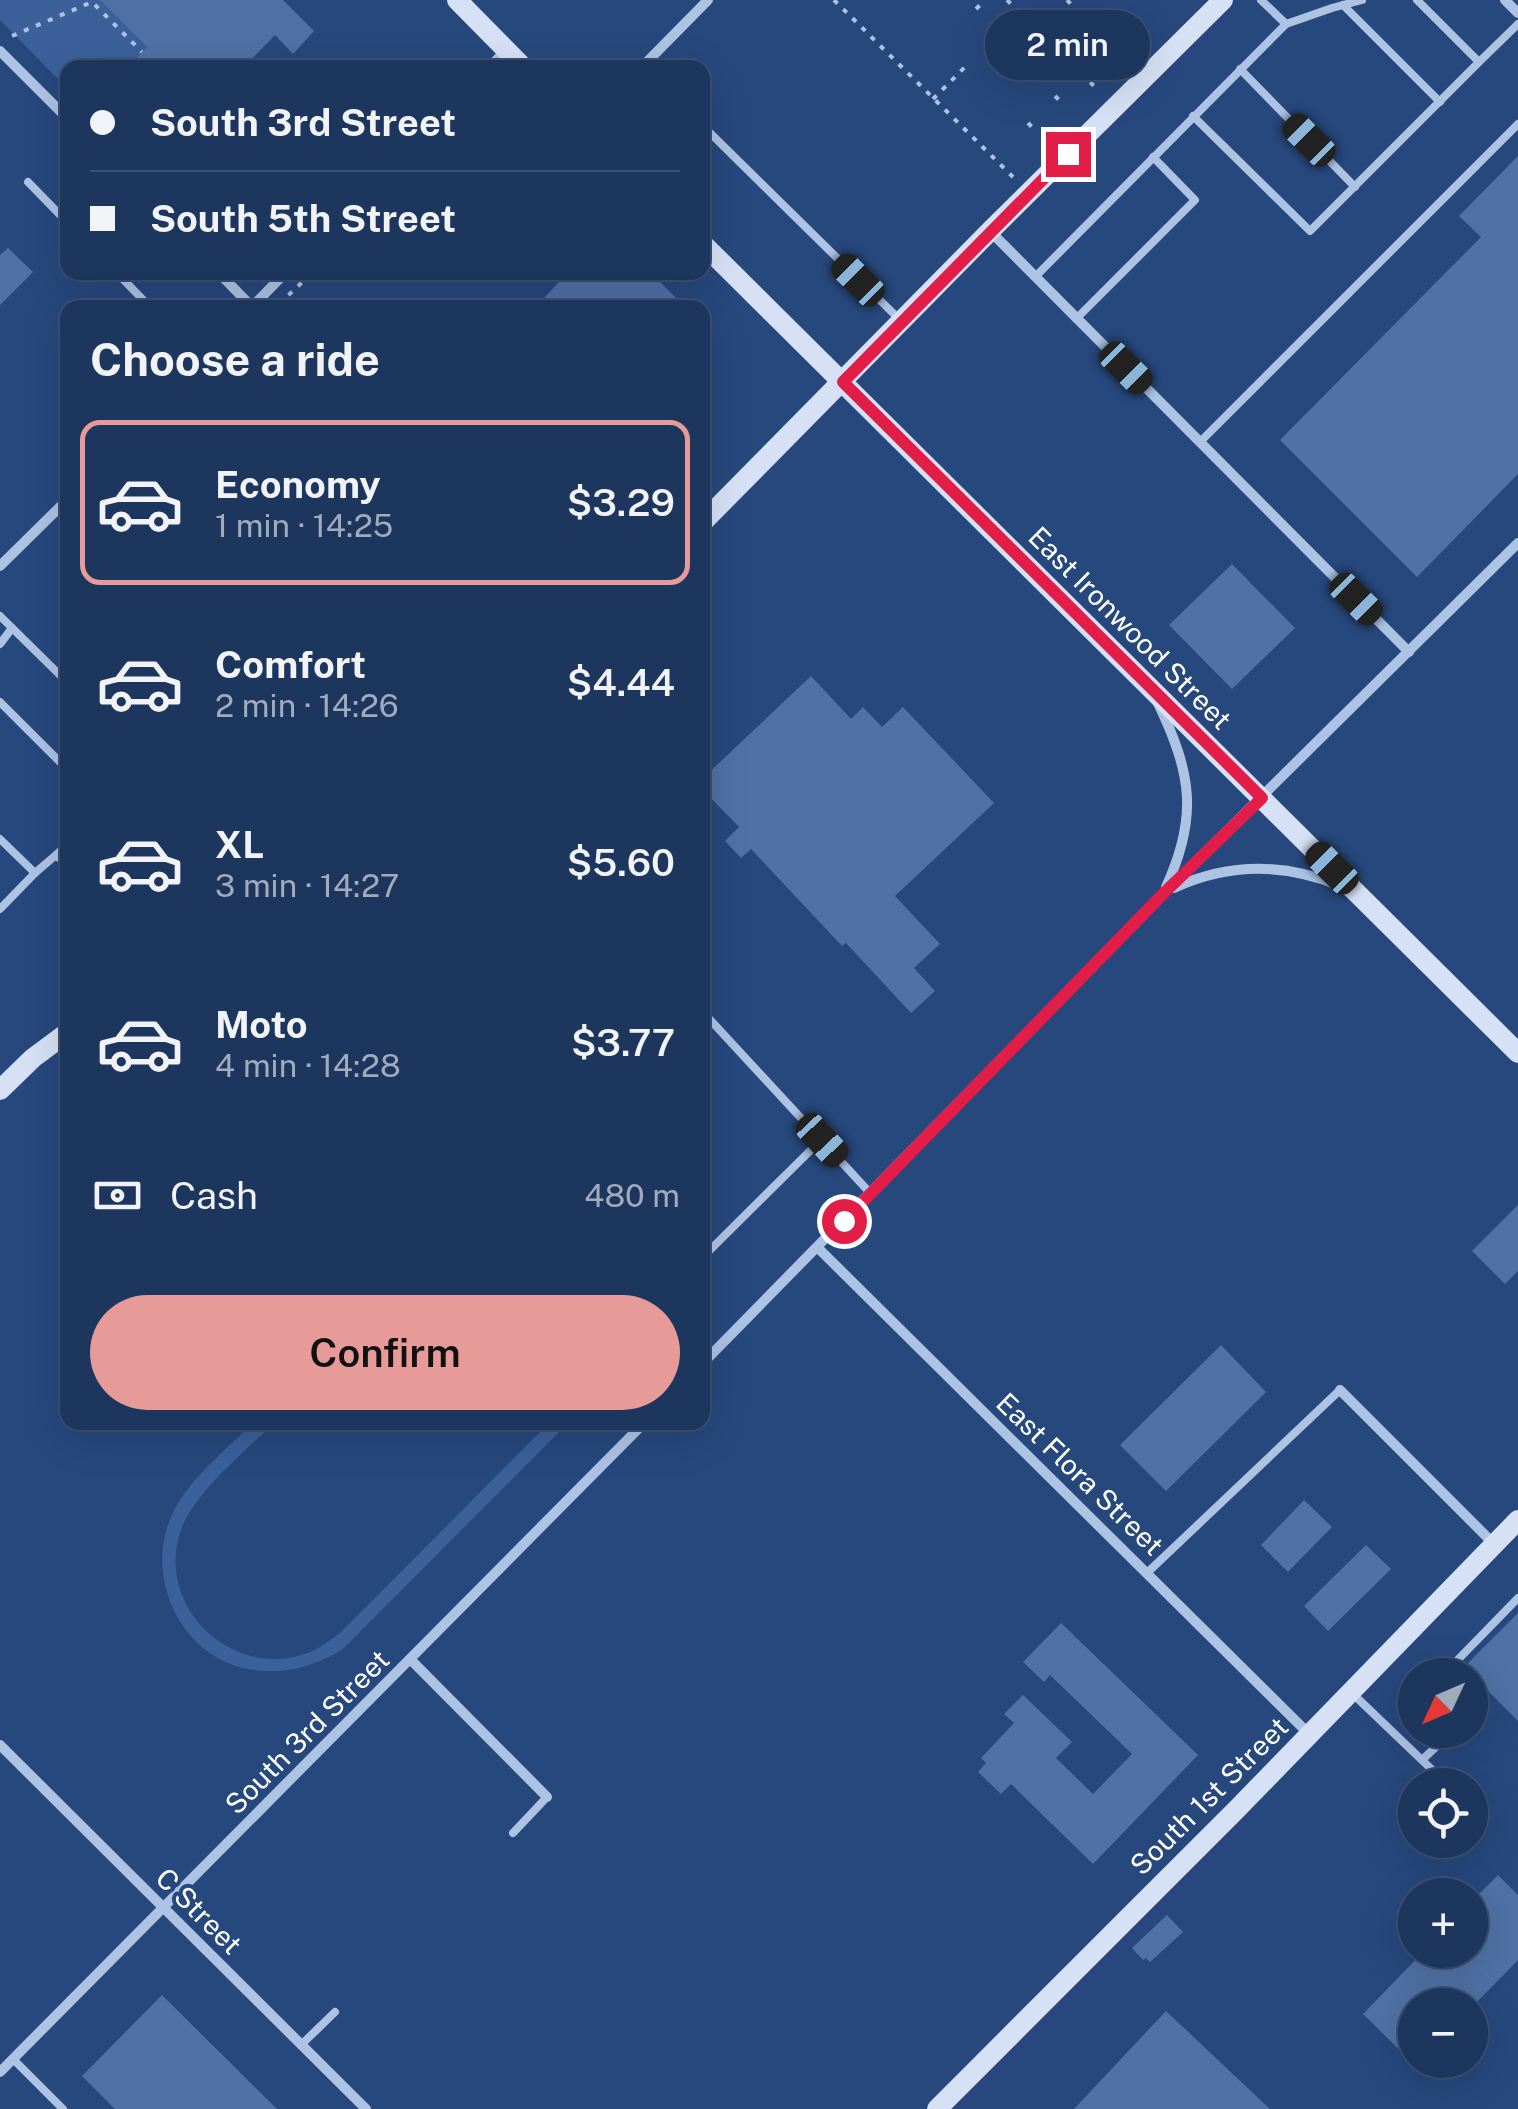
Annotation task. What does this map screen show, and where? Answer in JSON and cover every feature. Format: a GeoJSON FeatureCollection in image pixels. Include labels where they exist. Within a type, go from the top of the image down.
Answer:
{"type":"FeatureCollection","features":[{"type":"Feature","properties":{"kind":"street"},"geometry":{"type":"LineString","coordinates":[[456,0],[516,60]]}},
{"type":"Feature","properties":{"kind":"street"},"geometry":{"type":"LineString","coordinates":[[649,60],[708,0]]}},
{"type":"Feature","properties":{"kind":"street"},"geometry":{"type":"LineString","coordinates":[[710,515],[1223,0]]}},
{"type":"Feature","properties":{"kind":"street"},"geometry":{"type":"LineString","coordinates":[[1505,0],[1518,13]]}},
{"type":"Feature","properties":{"kind":"street"},"geometry":{"type":"LineString","coordinates":[[497,60],[506,50]]}},
{"type":"Feature","properties":{"kind":"street"},"geometry":{"type":"LineString","coordinates":[[0,51],[60,111]]}},
{"type":"Feature","properties":{"kind":"street"},"geometry":{"type":"LineString","coordinates":[[990,232],[1409,652]]}},
{"type":"Feature","properties":{"kind":"street","name":"East Ironwood Street"},"geometry":{"type":"LineString","coordinates":[[710,251],[1518,1053]]}},
{"type":"Feature","properties":{"kind":"street"},"geometry":{"type":"LineString","coordinates":[[226,280],[245,300]]}},
{"type":"Feature","properties":{"kind":"street"},"geometry":{"type":"LineString","coordinates":[[259,300],[278,280]]}},
{"type":"Feature","properties":{"kind":"street"},"geometry":{"type":"LineString","coordinates":[[0,566],[60,507]]}},
{"type":"Feature","properties":{"kind":"street"},"geometry":{"type":"LineString","coordinates":[[710,1356],[1164,893],[1518,543]]}},
{"type":"Feature","properties":{"kind":"street"},"geometry":{"type":"LineString","coordinates":[[1149,686],[1180,758],[1188,804],[1182,847],[1164,893]]}},
{"type":"Feature","properties":{"kind":"street"},"geometry":{"type":"LineString","coordinates":[[1164,893],[1198,877],[1245,869],[1295,872],[1356,892]]}},
{"type":"Feature","properties":{"kind":"street"},"geometry":{"type":"LineString","coordinates":[[0,1090],[60,1038]]}},
{"type":"Feature","properties":{"kind":"street","name":"East Flora Street"},"geometry":{"type":"LineString","coordinates":[[818,1248],[1309,1734]]}},
{"type":"Feature","properties":{"kind":"street"},"geometry":{"type":"LineString","coordinates":[[1340,1390],[1509,1534]]}},
{"type":"Feature","properties":{"kind":"street","name":"South 3rd Street"},"geometry":{"type":"LineString","coordinates":[[0,2072],[637,1430]]}},
{"type":"Feature","properties":{"kind":"street","name":"South 1st Street"},"geometry":{"type":"LineString","coordinates":[[937,2109],[1509,1534]]}},
{"type":"Feature","properties":{"kind":"street"},"geometry":{"type":"LineString","coordinates":[[411,1660],[546,1797]]}},
{"type":"Feature","properties":{"kind":"street","name":"C Street"},"geometry":{"type":"LineString","coordinates":[[0,1745],[366,2109]]}},
{"type":"Feature","properties":{"kind":"lane"},"geometry":{"type":"LineString","coordinates":[[1261,0],[1286,24]]}},
{"type":"Feature","properties":{"kind":"lane"},"geometry":{"type":"LineString","coordinates":[[1034,277],[1286,24],[1362,0]]}},
{"type":"Feature","properties":{"kind":"lane"},"geometry":{"type":"LineString","coordinates":[[1418,0],[1480,62]]}},
{"type":"Feature","properties":{"kind":"lane"},"geometry":{"type":"LineString","coordinates":[[1343,5],[1440,102]]}},
{"type":"Feature","properties":{"kind":"lane"},"geometry":{"type":"LineString","coordinates":[[1193,116],[1310,231],[1518,24]]}},
{"type":"Feature","properties":{"kind":"lane"},"geometry":{"type":"LineString","coordinates":[[1240,69],[1356,187]]}},
{"type":"Feature","properties":{"kind":"lane"},"geometry":{"type":"LineString","coordinates":[[1200,442],[1518,124]]}},
{"type":"Feature","properties":{"kind":"lane"},"geometry":{"type":"LineString","coordinates":[[710,134],[902,322]]}},
{"type":"Feature","properties":{"kind":"lane"},"geometry":{"type":"LineString","coordinates":[[1076,319],[1194,200],[1153,157]]}},
{"type":"Feature","properties":{"kind":"lane"},"geometry":{"type":"LineString","coordinates":[[28,182],[60,215]]}},
{"type":"Feature","properties":{"kind":"lane"},"geometry":{"type":"LineString","coordinates":[[124,280],[142,300]]}},
{"type":"Feature","properties":{"kind":"lane"},"geometry":{"type":"LineString","coordinates":[[0,616],[60,675]]}},
{"type":"Feature","properties":{"kind":"lane"},"geometry":{"type":"LineString","coordinates":[[0,644],[12,628]]}},
{"type":"Feature","properties":{"kind":"lane"},"geometry":{"type":"LineString","coordinates":[[0,702],[60,762]]}},
{"type":"Feature","properties":{"kind":"lane"},"geometry":{"type":"LineString","coordinates":[[0,839],[35,873]]}},
{"type":"Feature","properties":{"kind":"lane"},"geometry":{"type":"LineString","coordinates":[[0,909],[60,851]]}},
{"type":"Feature","properties":{"kind":"lane"},"geometry":{"type":"LineString","coordinates":[[56,855],[60,859]]}},
{"type":"Feature","properties":{"kind":"lane"},"geometry":{"type":"LineString","coordinates":[[710,1020],[871,1194]]}},
{"type":"Feature","properties":{"kind":"lane"},"geometry":{"type":"LineString","coordinates":[[710,1250],[822,1140]]}},
{"type":"Feature","properties":{"kind":"lane"},"geometry":{"type":"LineString","coordinates":[[1148,1572],[1340,1390]]}},
{"type":"Feature","properties":{"kind":"lane"},"geometry":{"type":"LineString","coordinates":[[1460,1658],[1518,1598]]}},
{"type":"Feature","properties":{"kind":"lane"},"geometry":{"type":"LineString","coordinates":[[1350,1692],[1430,1768]]}},
{"type":"Feature","properties":{"kind":"lane"},"geometry":{"type":"LineString","coordinates":[[1422,1760],[1434,1748]]}},
{"type":"Feature","properties":{"kind":"lane"},"geometry":{"type":"LineString","coordinates":[[514,1832],[546,1797]]}},
{"type":"Feature","properties":{"kind":"lane"},"geometry":{"type":"LineString","coordinates":[[301,2045],[335,2012]]}},
{"type":"Feature","properties":{"kind":"lane"},"geometry":{"type":"LineString","coordinates":[[13,2059],[63,2109]]}},
{"type":"Feature","properties":{"kind":"path"},"geometry":{"type":"LineString","coordinates":[[834,0],[1013,177]]}},
{"type":"Feature","properties":{"kind":"path"},"geometry":{"type":"LineString","coordinates":[[976,9],[985,0]]}},
{"type":"Feature","properties":{"kind":"path"},"geometry":{"type":"LineString","coordinates":[[1007,0],[1099,92]]}},
{"type":"Feature","properties":{"kind":"path"},"geometry":{"type":"LineString","coordinates":[[1060,52],[1090,25],[1067,0]]}},
{"type":"Feature","properties":{"kind":"path"},"geometry":{"type":"LineString","coordinates":[[1072,6],[1078,0]]}},
{"type":"Feature","properties":{"kind":"path"},"geometry":{"type":"LineString","coordinates":[[12,36],[92,2],[142,52]]}},
{"type":"Feature","properties":{"kind":"path"},"geometry":{"type":"LineString","coordinates":[[934,99],[966,66]]}},
{"type":"Feature","properties":{"kind":"path"},"geometry":{"type":"LineString","coordinates":[[1055,96],[1060,101]]}},
{"type":"Feature","properties":{"kind":"path"},"geometry":{"type":"LineString","coordinates":[[1028,124],[1034,129]]}},
{"type":"Feature","properties":{"kind":"path"},"geometry":{"type":"LineString","coordinates":[[284,300],[305,280]]}},
{"type":"Feature","properties":{"kind":"shaded area"},"geometry":{"type":"Polygon","coordinates":[[[0,0],[103,0],[147,47],[137,57],[140,60],[60,60],[60,81],[0,20],[0,0]]]}},
{"type":"Feature","properties":{"kind":"shaded area"},"geometry":{"type":"Polygon","coordinates":[[[246,1430],[267,1430],[223,1472],[189,1513],[176,1554],[177,1580],[200,1625],[219,1641],[242,1653],[267,1659],[294,1657],[325,1644],[341,1632],[542,1430],[561,1430],[343,1649],[292,1669],[241,1668],[218,1658],[197,1643],[168,1596],[162,1562],[167,1528],[173,1512],[203,1471],[246,1430]]]}},
{"type":"Feature","properties":{"kind":"building"},"geometry":{"type":"Polygon","coordinates":[[[100,0],[283,0],[314,31],[293,54],[275,35],[251,60],[140,60],[137,57],[147,47],[100,0]]]}},
{"type":"Feature","properties":{"kind":"building"},"geometry":{"type":"Polygon","coordinates":[[[1518,156],[1518,474],[1417,577],[1280,440],[1481,237],[1459,216],[1518,156]]]}},
{"type":"Feature","properties":{"kind":"building"},"geometry":{"type":"Polygon","coordinates":[[[8,248],[33,272],[0,305],[0,255],[8,248]]]}},
{"type":"Feature","properties":{"kind":"building"},"geometry":{"type":"Polygon","coordinates":[[[561,280],[658,280],[678,300],[542,300],[561,280]]]}},
{"type":"Feature","properties":{"kind":"building"},"geometry":{"type":"Polygon","coordinates":[[[1232,564],[1295,628],[1232,689],[1169,625],[1232,564]]]}},
{"type":"Feature","properties":{"kind":"building"},"geometry":{"type":"Polygon","coordinates":[[[811,676],[851,719],[863,707],[882,727],[903,707],[994,803],[895,896],[940,944],[914,968],[935,991],[911,1013],[751,849],[741,858],[725,841],[739,827],[710,797],[710,771],[811,676]]]}},
{"type":"Feature","properties":{"kind":"building"},"geometry":{"type":"Polygon","coordinates":[[[1518,1205],[1518,1271],[1505,1284],[1472,1251],[1518,1205]]]}},
{"type":"Feature","properties":{"kind":"building"},"geometry":{"type":"Polygon","coordinates":[[[1221,1345],[1266,1392],[1166,1491],[1120,1445],[1221,1345]]]}},
{"type":"Feature","properties":{"kind":"building"},"geometry":{"type":"Polygon","coordinates":[[[1304,1500],[1332,1527],[1288,1572],[1261,1545],[1304,1500]]]}},
{"type":"Feature","properties":{"kind":"building"},"geometry":{"type":"Polygon","coordinates":[[[1366,1545],[1391,1569],[1328,1631],[1304,1606],[1366,1545]]]}},
{"type":"Feature","properties":{"kind":"building"},"geometry":{"type":"Polygon","coordinates":[[[1518,1613],[1518,1721],[1488,1691],[1488,1658],[1473,1658],[1518,1613]]]}},
{"type":"Feature","properties":{"kind":"building"},"geometry":{"type":"Polygon","coordinates":[[[1061,1623],[1198,1755],[1093,1864],[1011,1784],[1001,1794],[978,1772],[986,1763],[981,1758],[1014,1723],[1004,1714],[1023,1695],[1072,1742],[1056,1758],[1093,1794],[1132,1754],[1050,1675],[1044,1682],[1023,1662],[1061,1623]]]}},
{"type":"Feature","properties":{"kind":"building"},"geometry":{"type":"Polygon","coordinates":[[[1498,1875],[1518,1895],[1518,1960],[1488,1991],[1398,1988],[1398,2048],[1363,2014],[1408,1968],[1488,1968],[1488,1885],[1498,1875]]]}},
{"type":"Feature","properties":{"kind":"building"},"geometry":{"type":"Polygon","coordinates":[[[1167,1915],[1183,1932],[1150,1962],[1143,1960],[1132,1948],[1167,1915]]]}},
{"type":"Feature","properties":{"kind":"building"},"geometry":{"type":"Polygon","coordinates":[[[162,1995],[277,2109],[115,2109],[82,2076],[162,1995]]]}},
{"type":"Feature","properties":{"kind":"building"},"geometry":{"type":"Polygon","coordinates":[[[1166,2011],[1270,2109],[1074,2109],[1166,2011]]]}},
{"type":"Feature","properties":{"kind":"route"},"geometry":{"type":"LineString","coordinates":[[844,1221],[1262,798],[843,382],[1068,154]]}}]}
